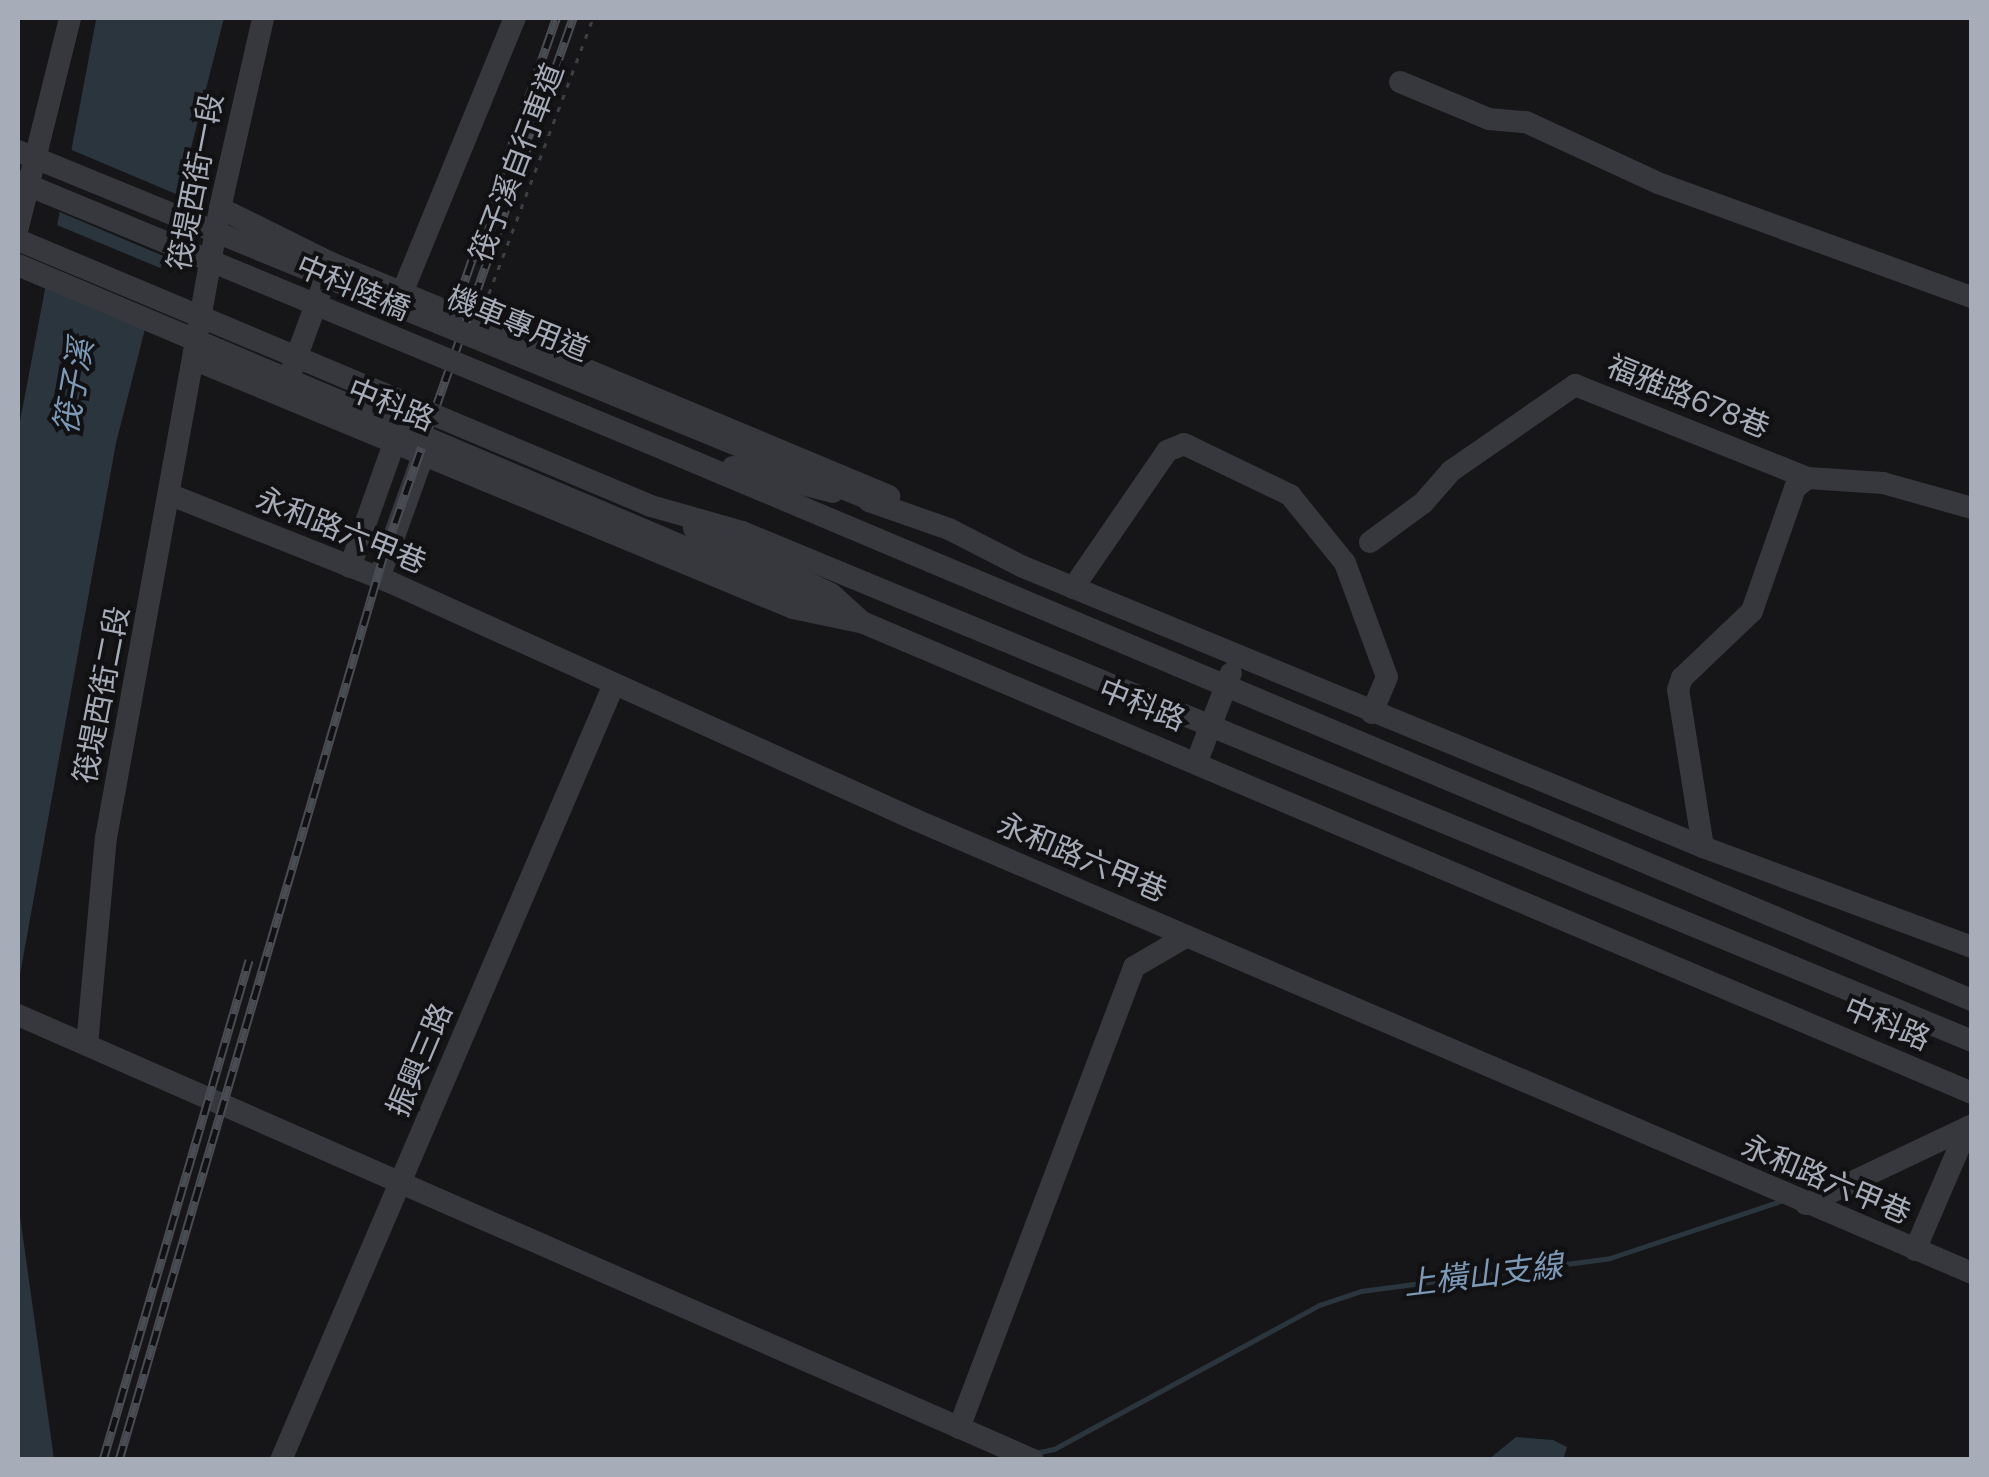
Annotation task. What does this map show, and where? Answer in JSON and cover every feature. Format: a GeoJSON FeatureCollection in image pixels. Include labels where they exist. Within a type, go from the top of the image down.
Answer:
{"type":"FeatureCollection","features":[{"type":"Feature","properties":{"kind":"street"},"geometry":{"type":"LineString","coordinates":[[18,228],[27,133],[70,18]]}},
{"type":"Feature","properties":{"kind":"street","name":"筏堤西街一段"},"geometry":{"type":"LineString","coordinates":[[193,359],[220,208],[263,18]]}},
{"type":"Feature","properties":{"kind":"street"},"geometry":{"type":"LineString","coordinates":[[402,293],[515,18]]}},
{"type":"Feature","properties":{"kind":"street"},"geometry":{"type":"LineString","coordinates":[[1400,82],[1490,119],[1526,122],[1658,183],[1972,298]]}},
{"type":"Feature","properties":{"kind":"street","name":"機車專用道"},"geometry":{"type":"LineString","coordinates":[[18,151],[886,506]]}},
{"type":"Feature","properties":{"kind":"street","name":"中科陸橋"},"geometry":{"type":"LineString","coordinates":[[18,181],[666,450]]}},
{"type":"Feature","properties":{"kind":"street"},"geometry":{"type":"LineString","coordinates":[[220,208],[331,263],[813,462],[1073,588],[1703,847],[1972,947]]}},
{"type":"Feature","properties":{"kind":"street"},"geometry":{"type":"LineString","coordinates":[[18,240],[651,506],[831,594],[864,623]]}},
{"type":"Feature","properties":{"kind":"street"},"geometry":{"type":"LineString","coordinates":[[282,394],[331,263]]}},
{"type":"Feature","properties":{"kind":"street"},"geometry":{"type":"LineString","coordinates":[[18,265],[864,623]]}},
{"type":"Feature","properties":{"kind":"street","name":"中科路"},"geometry":{"type":"LineString","coordinates":[[193,359],[425,450],[794,608],[864,623],[1972,1093]]}},
{"type":"Feature","properties":{"kind":"street","name":"筏堤西街二段"},"geometry":{"type":"LineString","coordinates":[[87,1045],[106,838],[193,359]]}},
{"type":"Feature","properties":{"kind":"street","name":"福雅路678巷"},"geometry":{"type":"LineString","coordinates":[[1370,542],[1423,503],[1451,471],[1575,385],[1808,478],[1883,483],[1972,508]]}},
{"type":"Feature","properties":{"kind":"street"},"geometry":{"type":"LineString","coordinates":[[350,566],[396,438]]}},
{"type":"Feature","properties":{"kind":"street"},"geometry":{"type":"LineString","coordinates":[[1073,588],[1090,554],[1166,451],[1184,444],[1290,495],[1344,563],[1387,677],[1372,713]]}},
{"type":"Feature","properties":{"kind":"street"},"geometry":{"type":"LineString","coordinates":[[380,578],[425,450]]}},
{"type":"Feature","properties":{"kind":"street"},"geometry":{"type":"LineString","coordinates":[[666,450],[886,506],[949,529]]}},
{"type":"Feature","properties":{"kind":"street","name":"中科路"},"geometry":{"type":"LineString","coordinates":[[666,450],[1972,1000]]}},
{"type":"Feature","properties":{"kind":"street"},"geometry":{"type":"LineString","coordinates":[[1703,847],[1678,690],[1682,678],[1752,611],[1795,488],[1808,478]]}},
{"type":"Feature","properties":{"kind":"street","name":"永和路六甲巷"},"geometry":{"type":"LineString","coordinates":[[171,496],[380,578],[1187,936],[1972,1273]]}},
{"type":"Feature","properties":{"kind":"street","name":"中科路"},"geometry":{"type":"LineString","coordinates":[[651,506],[742,532],[1209,729],[1972,1040]]}},
{"type":"Feature","properties":{"kind":"street"},"geometry":{"type":"LineString","coordinates":[[1197,761],[1236,655]]}},
{"type":"Feature","properties":{"kind":"street","name":"振興三路"},"geometry":{"type":"LineString","coordinates":[[281,1460],[614,684]]}},
{"type":"Feature","properties":{"kind":"street"},"geometry":{"type":"LineString","coordinates":[[960,1428],[1134,967],[1187,936]]}},
{"type":"Feature","properties":{"kind":"street"},"geometry":{"type":"LineString","coordinates":[[18,1015],[1033,1460]]}},
{"type":"Feature","properties":{"kind":"street"},"geometry":{"type":"LineString","coordinates":[[1806,1204],[1970,1126]]}},
{"type":"Feature","properties":{"kind":"street"},"geometry":{"type":"LineString","coordinates":[[1915,1250],[1970,1126]]}},
{"type":"Feature","properties":{"kind":"path","name":"筏子溪自行車道"},"geometry":{"type":"LineString","coordinates":[[478,323],[593,18]]}},
{"type":"Feature","properties":{"kind":"water","name":"筏子溪"},"geometry":{"type":"Polygon","coordinates":[[[224,18],[116,443],[19,980],[18,1018],[18,432],[96,20],[224,18]]]}},
{"type":"Feature","properties":{"kind":"water"},"geometry":{"type":"Polygon","coordinates":[[[18,1202],[54,1459],[18,1459],[18,1202]]]}},
{"type":"Feature","properties":{"kind":"water"},"geometry":{"type":"Polygon","coordinates":[[[1516,1437],[1553,1440],[1567,1447],[1564,1457],[1489,1459],[1516,1437]]]}},
{"type":"Feature","properties":{"kind":"pier"},"geometry":{"type":"Polygon","coordinates":[[[67,148],[183,197],[168,258],[55,210],[67,148]]]}},
{"type":"Feature","properties":{"kind":"pier"},"geometry":{"type":"Polygon","coordinates":[[[52,223],[165,270],[150,331],[40,285],[52,223]]]}},
{"type":"Feature","properties":{"kind":"waterway","name":"上橫山支線"},"geometry":{"type":"LineString","coordinates":[[1035,1453],[1054,1449],[1319,1305],[1361,1291],[1610,1258],[1783,1200]]}},
{"type":"Feature","properties":{"kind":"railway"},"geometry":{"type":"LineString","coordinates":[[457,303],[556,18]]}},
{"type":"Feature","properties":{"kind":"railway"},"geometry":{"type":"LineString","coordinates":[[119,1460],[385,551],[573,18]]}},
{"type":"Feature","properties":{"kind":"railway"},"geometry":{"type":"LineString","coordinates":[[103,1460],[249,960]]}}]}
